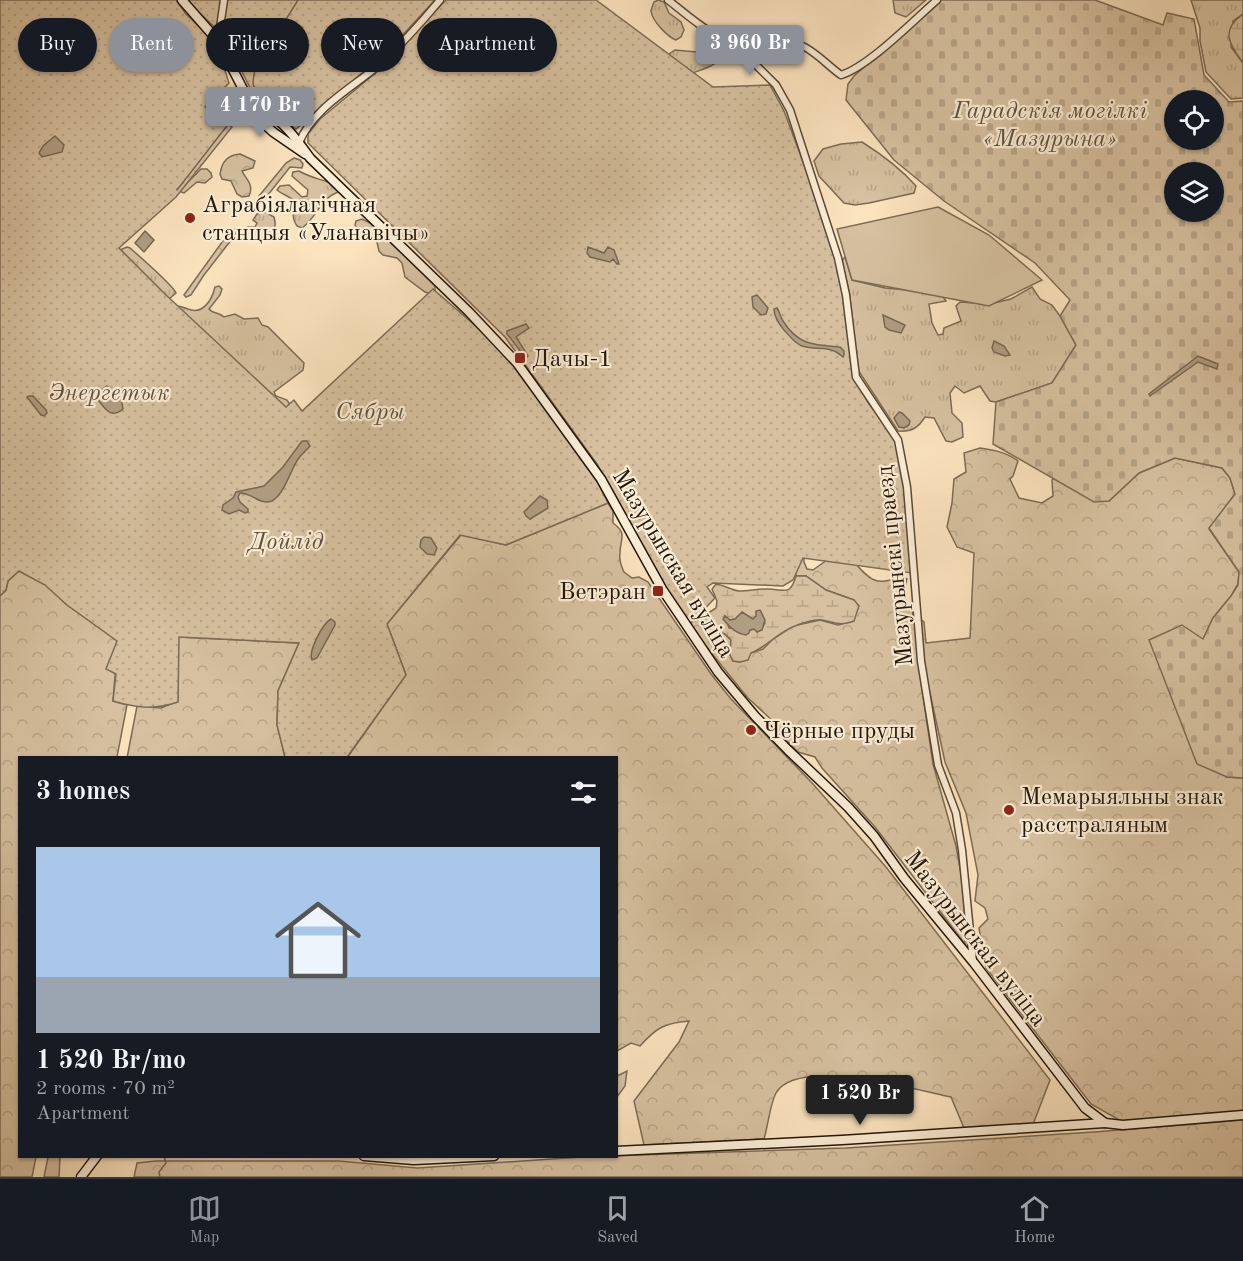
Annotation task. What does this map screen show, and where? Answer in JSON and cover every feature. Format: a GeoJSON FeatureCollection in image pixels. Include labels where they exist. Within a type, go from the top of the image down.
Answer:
{"type":"FeatureCollection","features":[{"type":"Feature","properties":{"kind":"street"},"geometry":{"type":"LineString","coordinates":[[182,0],[206,27]]}},
{"type":"Feature","properties":{"kind":"street"},"geometry":{"type":"LineString","coordinates":[[221,18],[224,0]]}},
{"type":"Feature","properties":{"kind":"street"},"geometry":{"type":"LineString","coordinates":[[296,145],[313,119],[381,63],[416,29],[440,0]]}},
{"type":"Feature","properties":{"kind":"street","name":"Мазурынскі праезд"},"geometry":{"type":"LineString","coordinates":[[668,0],[755,64],[776,85],[790,110],[838,258],[846,295],[856,376],[898,440],[907,487],[921,661],[938,765],[956,813],[974,963]]}},
{"type":"Feature","properties":{"kind":"street"},"geometry":{"type":"LineString","coordinates":[[720,37],[739,42],[799,44],[808,48],[827,66],[841,75],[852,72],[937,0]]}},
{"type":"Feature","properties":{"kind":"street","name":"Мазурынская вуліца"},"geometry":{"type":"LineString","coordinates":[[234,72],[251,107],[264,109],[279,121],[296,145],[469,312],[516,363],[601,479],[662,589],[718,672],[748,709],[848,807],[874,836],[904,878],[974,963],[1084,1108],[1105,1123]]}},
{"type":"Feature","properties":{"kind":"street"},"geometry":{"type":"LineString","coordinates":[[1075,1125],[1081,1118],[1084,1108]]}},
{"type":"Feature","properties":{"kind":"street"},"geometry":{"type":"LineString","coordinates":[[618,1150],[842,1140],[1105,1123],[1123,1125],[1243,1114]]}},
{"type":"Feature","properties":{"kind":"street"},"geometry":{"type":"LineString","coordinates":[[81,1177],[95,1158]]}},
{"type":"Feature","properties":{"kind":"street"},"geometry":{"type":"LineString","coordinates":[[389,1158],[414,1160],[454,1158]]}},
{"type":"Feature","properties":{"kind":"green space"},"geometry":{"type":"Polygon","coordinates":[[[0,0],[176,0],[190,18],[109,18],[109,72],[194,72],[194,22],[206,33],[206,72],[225,72],[229,83],[205,107],[232,127],[176,197],[119,248],[286,407],[294,400],[302,411],[433,289],[494,342],[522,375],[575,448],[597,481],[608,503],[506,545],[460,535],[387,624],[406,675],[348,756],[285,756],[277,725],[278,691],[299,643],[179,637],[178,702],[153,707],[138,707],[113,701],[116,674],[106,669],[117,641],[67,605],[45,585],[19,571],[8,581],[6,590],[0,596],[0,0]]]}},
{"type":"Feature","properties":{"kind":"green space"},"geometry":{"type":"Polygon","coordinates":[[[186,0],[435,0],[405,32],[405,18],[321,18],[321,72],[363,72],[296,129],[258,103],[242,72],[309,72],[309,18],[206,19],[186,0]]]}},
{"type":"Feature","properties":{"kind":"green space"},"geometry":{"type":"Polygon","coordinates":[[[446,0],[596,0],[713,87],[770,85],[784,111],[817,199],[836,259],[859,387],[869,404],[898,441],[906,488],[912,573],[803,558],[793,580],[783,586],[713,583],[707,587],[715,598],[690,624],[656,572],[597,464],[505,337],[308,143],[308,134],[320,119],[377,72],[405,72],[405,43],[417,30],[417,72],[557,72],[557,18],[429,18],[446,0]]]}},
{"type":"Feature","properties":{"kind":"green space"},"geometry":{"type":"Polygon","coordinates":[[[658,0],[664,2],[669,13],[681,22],[684,30],[681,37],[676,40],[661,28],[652,15],[654,2],[658,0]]]}},
{"type":"Feature","properties":{"kind":"green space"},"geometry":{"type":"Polygon","coordinates":[[[893,0],[926,0],[906,17],[895,13],[893,0]]]}},
{"type":"Feature","properties":{"kind":"green space","name":"Гарадскія могілкі «Мазурына»"},"geometry":{"type":"Polygon","coordinates":[[[940,0],[1095,0],[1163,25],[1167,13],[1194,19],[1204,75],[1218,90],[1164,90],[1164,150],[1224,150],[1224,97],[1229,102],[1243,101],[1243,778],[1227,777],[1197,764],[1149,640],[1182,625],[1203,639],[1213,618],[1238,585],[1239,572],[1209,528],[1235,494],[1230,478],[1222,468],[1175,458],[1139,473],[1109,501],[1094,502],[993,444],[996,402],[1052,383],[1076,345],[1060,316],[1070,300],[1035,263],[944,201],[894,160],[846,100],[848,84],[854,76],[940,0]]]}},
{"type":"Feature","properties":{"kind":"green space"},"geometry":{"type":"Polygon","coordinates":[[[1191,0],[1243,0],[1243,14],[1233,21],[1231,47],[1243,63],[1243,98],[1231,99],[1206,72],[1200,28],[1191,0]]]}},
{"type":"Feature","properties":{"kind":"green space"},"geometry":{"type":"Polygon","coordinates":[[[1243,14],[1243,63],[1234,50],[1229,32],[1231,26],[1243,14]]]}},
{"type":"Feature","properties":{"kind":"green space"},"geometry":{"type":"Polygon","coordinates":[[[712,42],[720,45],[723,52],[721,57],[710,66],[690,74],[657,62],[675,50],[697,52],[712,42]]]}},
{"type":"Feature","properties":{"kind":"green space"},"geometry":{"type":"Polygon","coordinates":[[[862,142],[910,180],[916,186],[914,193],[855,205],[844,203],[819,176],[814,161],[823,149],[862,142]]]}},
{"type":"Feature","properties":{"kind":"green space"},"geometry":{"type":"Polygon","coordinates":[[[240,154],[255,161],[253,168],[242,171],[251,188],[249,196],[242,197],[237,194],[231,181],[222,179],[220,174],[226,160],[240,154]]]}},
{"type":"Feature","properties":{"kind":"green space"},"geometry":{"type":"Polygon","coordinates":[[[294,158],[300,160],[303,164],[302,168],[290,167],[264,200],[259,199],[259,196],[286,163],[294,158]]]}},
{"type":"Feature","properties":{"kind":"green space"},"geometry":{"type":"Polygon","coordinates":[[[201,169],[207,169],[212,177],[205,183],[197,182],[184,193],[181,192],[181,189],[201,169]]]}},
{"type":"Feature","properties":{"kind":"green space"},"geometry":{"type":"Polygon","coordinates":[[[299,171],[338,187],[338,192],[323,203],[312,219],[302,228],[297,226],[293,217],[297,203],[277,190],[280,186],[289,185],[302,197],[307,196],[308,190],[292,176],[293,172],[299,171]]]}},
{"type":"Feature","properties":{"kind":"green space"},"geometry":{"type":"Polygon","coordinates":[[[938,207],[989,235],[1042,280],[989,306],[852,280],[837,229],[938,207]]]}},
{"type":"Feature","properties":{"kind":"green space"},"geometry":{"type":"Polygon","coordinates":[[[265,212],[274,217],[275,224],[273,233],[265,241],[248,227],[255,227],[257,223],[253,220],[257,214],[265,212]]]}},
{"type":"Feature","properties":{"kind":"green space"},"geometry":{"type":"Polygon","coordinates":[[[362,219],[370,223],[428,278],[435,286],[435,292],[431,294],[425,292],[405,277],[402,263],[397,258],[383,255],[379,251],[376,238],[361,232],[355,225],[356,221],[362,219]]]}},
{"type":"Feature","properties":{"kind":"green space"},"geometry":{"type":"Polygon","coordinates":[[[237,228],[235,235],[191,295],[186,297],[184,295],[230,231],[237,228]]]}},
{"type":"Feature","properties":{"kind":"green space"},"geometry":{"type":"Polygon","coordinates":[[[127,247],[155,270],[176,293],[169,299],[164,299],[122,254],[122,249],[127,247]]]}},
{"type":"Feature","properties":{"kind":"green space"},"geometry":{"type":"Polygon","coordinates":[[[845,257],[852,280],[885,288],[940,293],[946,301],[929,304],[932,323],[938,335],[943,334],[944,328],[961,321],[956,306],[960,302],[990,304],[1011,299],[1032,287],[1040,299],[1052,305],[1076,345],[1052,383],[996,402],[990,401],[980,386],[964,393],[955,386],[950,393],[952,413],[962,423],[963,437],[952,442],[946,441],[934,418],[925,417],[914,428],[898,431],[858,370],[849,291],[842,261],[845,257]]]}},
{"type":"Feature","properties":{"kind":"green space"},"geometry":{"type":"Polygon","coordinates":[[[219,286],[222,289],[209,309],[211,311],[224,317],[235,314],[244,319],[258,318],[262,325],[268,327],[304,363],[303,370],[274,392],[276,396],[287,400],[291,406],[285,412],[173,307],[198,310],[206,305],[215,287],[219,286]]]}},
{"type":"Feature","properties":{"kind":"green space"},"geometry":{"type":"Polygon","coordinates":[[[980,448],[1004,453],[1018,461],[1010,479],[1019,498],[1042,503],[1053,496],[1052,480],[1058,475],[1109,501],[1139,473],[1175,458],[1222,468],[1230,478],[1235,494],[1209,529],[1239,572],[1238,584],[1213,618],[1203,639],[1226,777],[1243,778],[1243,1111],[1121,1121],[1091,1104],[986,968],[979,928],[988,919],[985,908],[975,901],[978,875],[966,813],[945,762],[923,661],[919,618],[924,622],[926,643],[970,638],[974,553],[957,547],[947,527],[954,479],[966,472],[964,453],[980,448]]]}},
{"type":"Feature","properties":{"kind":"green space"},"geometry":{"type":"Polygon","coordinates":[[[608,503],[613,511],[613,523],[622,533],[620,558],[624,572],[632,578],[639,577],[648,582],[711,674],[731,699],[813,784],[886,867],[1050,1080],[1032,1127],[964,1128],[951,1097],[859,1079],[832,1076],[807,1077],[788,1082],[776,1093],[764,1139],[644,1145],[634,1101],[679,1042],[689,1021],[667,1025],[656,1031],[640,1046],[631,1043],[618,1050],[618,756],[348,756],[406,675],[387,624],[461,535],[506,545],[608,503]]]}},
{"type":"Feature","properties":{"kind":"green space"},"geometry":{"type":"Polygon","coordinates":[[[804,556],[807,569],[813,570],[827,560],[853,561],[874,580],[892,580],[900,576],[907,579],[904,591],[906,602],[912,610],[916,629],[918,662],[933,764],[956,846],[964,891],[965,944],[875,827],[822,768],[815,757],[798,752],[782,736],[777,725],[747,697],[688,624],[687,613],[695,621],[702,617],[711,630],[725,634],[731,640],[730,655],[733,661],[740,662],[751,653],[763,649],[773,639],[793,626],[820,620],[838,625],[854,621],[854,600],[826,590],[806,576],[796,576],[793,560],[804,556]]]}},
{"type":"Feature","properties":{"kind":"green space"},"geometry":{"type":"Polygon","coordinates":[[[19,571],[45,584],[67,605],[118,641],[113,701],[127,705],[117,756],[18,756],[18,1158],[36,1158],[32,1177],[0,1177],[0,596],[6,590],[8,581],[19,571]]]}},
{"type":"Feature","properties":{"kind":"green space"},"geometry":{"type":"Polygon","coordinates":[[[796,576],[806,576],[826,590],[854,600],[859,606],[854,621],[841,624],[819,620],[801,624],[783,632],[751,653],[748,660],[733,661],[730,655],[731,640],[725,634],[711,630],[702,617],[716,608],[717,601],[712,589],[716,584],[739,591],[786,590],[794,583],[796,576]],[[761,612],[753,619],[738,616],[730,620],[725,616],[729,628],[749,630],[762,628],[765,623],[761,612]]]}},
{"type":"Feature","properties":{"kind":"green space"},"geometry":{"type":"Polygon","coordinates":[[[178,637],[299,643],[278,691],[277,725],[285,756],[127,756],[137,706],[161,708],[178,701],[178,637]]]}},
{"type":"Feature","properties":{"kind":"green space"},"geometry":{"type":"Polygon","coordinates":[[[627,1071],[625,1086],[618,1096],[618,1076],[627,1071]]]}},
{"type":"Feature","properties":{"kind":"green space"},"geometry":{"type":"Polygon","coordinates":[[[1243,1120],[1243,1177],[134,1177],[137,1163],[156,1161],[339,1161],[417,1168],[566,1158],[618,1158],[618,1156],[846,1148],[1243,1120]]]}},
{"type":"Feature","properties":{"kind":"green space"},"geometry":{"type":"Polygon","coordinates":[[[48,1158],[60,1158],[59,1177],[44,1177],[48,1158]]]}},
{"type":"Feature","properties":{"kind":"shaded area"},"geometry":{"type":"Polygon","coordinates":[[[55,136],[64,145],[62,152],[42,157],[39,153],[43,146],[55,136]]]}},
{"type":"Feature","properties":{"kind":"shaded area"},"geometry":{"type":"Polygon","coordinates":[[[145,231],[154,240],[144,252],[135,243],[145,231]]]}},
{"type":"Feature","properties":{"kind":"shaded area"},"geometry":{"type":"Polygon","coordinates":[[[588,247],[604,253],[608,247],[614,250],[619,264],[613,259],[610,262],[590,257],[587,253],[588,247]]]}},
{"type":"Feature","properties":{"kind":"shaded area"},"geometry":{"type":"Polygon","coordinates":[[[757,295],[768,308],[766,314],[761,315],[753,307],[752,297],[757,295]]]}},
{"type":"Feature","properties":{"kind":"shaded area"},"geometry":{"type":"Polygon","coordinates":[[[777,308],[783,321],[794,335],[814,344],[840,347],[844,351],[843,357],[833,350],[802,346],[797,343],[777,320],[774,309],[777,308]]]}},
{"type":"Feature","properties":{"kind":"shaded area"},"geometry":{"type":"Polygon","coordinates":[[[883,315],[905,325],[901,333],[885,327],[883,315]]]}},
{"type":"Feature","properties":{"kind":"shaded area"},"geometry":{"type":"Polygon","coordinates":[[[526,324],[529,328],[516,337],[528,356],[526,358],[507,331],[526,324]]]}},
{"type":"Feature","properties":{"kind":"shaded area"},"geometry":{"type":"Polygon","coordinates":[[[994,341],[1004,346],[1010,355],[1005,356],[994,352],[992,348],[994,341]]]}},
{"type":"Feature","properties":{"kind":"shaded area"},"geometry":{"type":"Polygon","coordinates":[[[1198,356],[1218,364],[1217,369],[1198,362],[1150,396],[1149,394],[1198,356]]]}},
{"type":"Feature","properties":{"kind":"shaded area"},"geometry":{"type":"Polygon","coordinates":[[[107,386],[121,398],[123,409],[118,412],[108,411],[96,397],[96,394],[107,386]]]}},
{"type":"Feature","properties":{"kind":"shaded area"},"geometry":{"type":"Polygon","coordinates":[[[33,396],[46,410],[47,413],[44,416],[27,397],[33,396]]]}},
{"type":"Feature","properties":{"kind":"shaded area"},"geometry":{"type":"Polygon","coordinates":[[[899,412],[910,421],[909,425],[904,428],[899,427],[894,418],[899,412]]]}},
{"type":"Feature","properties":{"kind":"shaded area"},"geometry":{"type":"Polygon","coordinates":[[[302,441],[307,441],[310,446],[298,459],[277,497],[267,502],[240,493],[238,497],[240,502],[248,509],[248,512],[239,510],[229,514],[222,510],[223,505],[233,498],[236,492],[264,486],[283,467],[302,441]]]}},
{"type":"Feature","properties":{"kind":"shaded area"},"geometry":{"type":"Polygon","coordinates":[[[540,496],[547,500],[548,508],[530,519],[524,512],[540,496]]]}},
{"type":"Feature","properties":{"kind":"shaded area"},"geometry":{"type":"Polygon","coordinates":[[[424,537],[431,538],[437,548],[434,555],[427,554],[420,547],[424,537]]]}},
{"type":"Feature","properties":{"kind":"shaded area"},"geometry":{"type":"Polygon","coordinates":[[[760,610],[765,620],[762,630],[757,632],[754,629],[750,630],[746,635],[733,630],[723,619],[725,616],[730,620],[735,619],[742,612],[753,619],[756,611],[760,610]]]}},
{"type":"Feature","properties":{"kind":"shaded area"},"geometry":{"type":"Polygon","coordinates":[[[331,619],[335,625],[317,658],[312,660],[312,651],[317,638],[331,619]]]}},
{"type":"Feature","properties":{"kind":"waterway"},"geometry":{"type":"LineString","coordinates":[[255,101],[253,81],[255,69],[298,0]]}},
{"type":"Feature","properties":{"kind":"waterway"},"geometry":{"type":"LineString","coordinates":[[177,190],[230,122],[240,113]]}},
{"type":"Feature","properties":{"kind":"waterway"},"geometry":{"type":"LineString","coordinates":[[160,1177],[159,1172],[166,1163],[165,1158]]}},
{"type":"Feature","properties":{"kind":"place","name":"Аграбіялагічная станцыя «Уланавічы»"},"geometry":{"type":"Point","coordinates":[190,218]}},
{"type":"Feature","properties":{"kind":"place","name":"Дачы-1"},"geometry":{"type":"Point","coordinates":[520,358]}},
{"type":"Feature","properties":{"kind":"place","name":"Ветэран"},"geometry":{"type":"Point","coordinates":[658,591]}},
{"type":"Feature","properties":{"kind":"place","name":"Чёрные пруды"},"geometry":{"type":"Point","coordinates":[751,730]}},
{"type":"Feature","properties":{"kind":"place","name":"Мемарыяльны знак расстраляным"},"geometry":{"type":"Point","coordinates":[1009,810]}},
{"type":"Feature","properties":{"kind":"park label","name":"Энергетык"},"geometry":{"type":"Point","coordinates":[109,392]}},
{"type":"Feature","properties":{"kind":"park label","name":"Сябры"},"geometry":{"type":"Point","coordinates":[370,411]}},
{"type":"Feature","properties":{"kind":"park label","name":"Дойлід"},"geometry":{"type":"Point","coordinates":[286,541]}}]}
